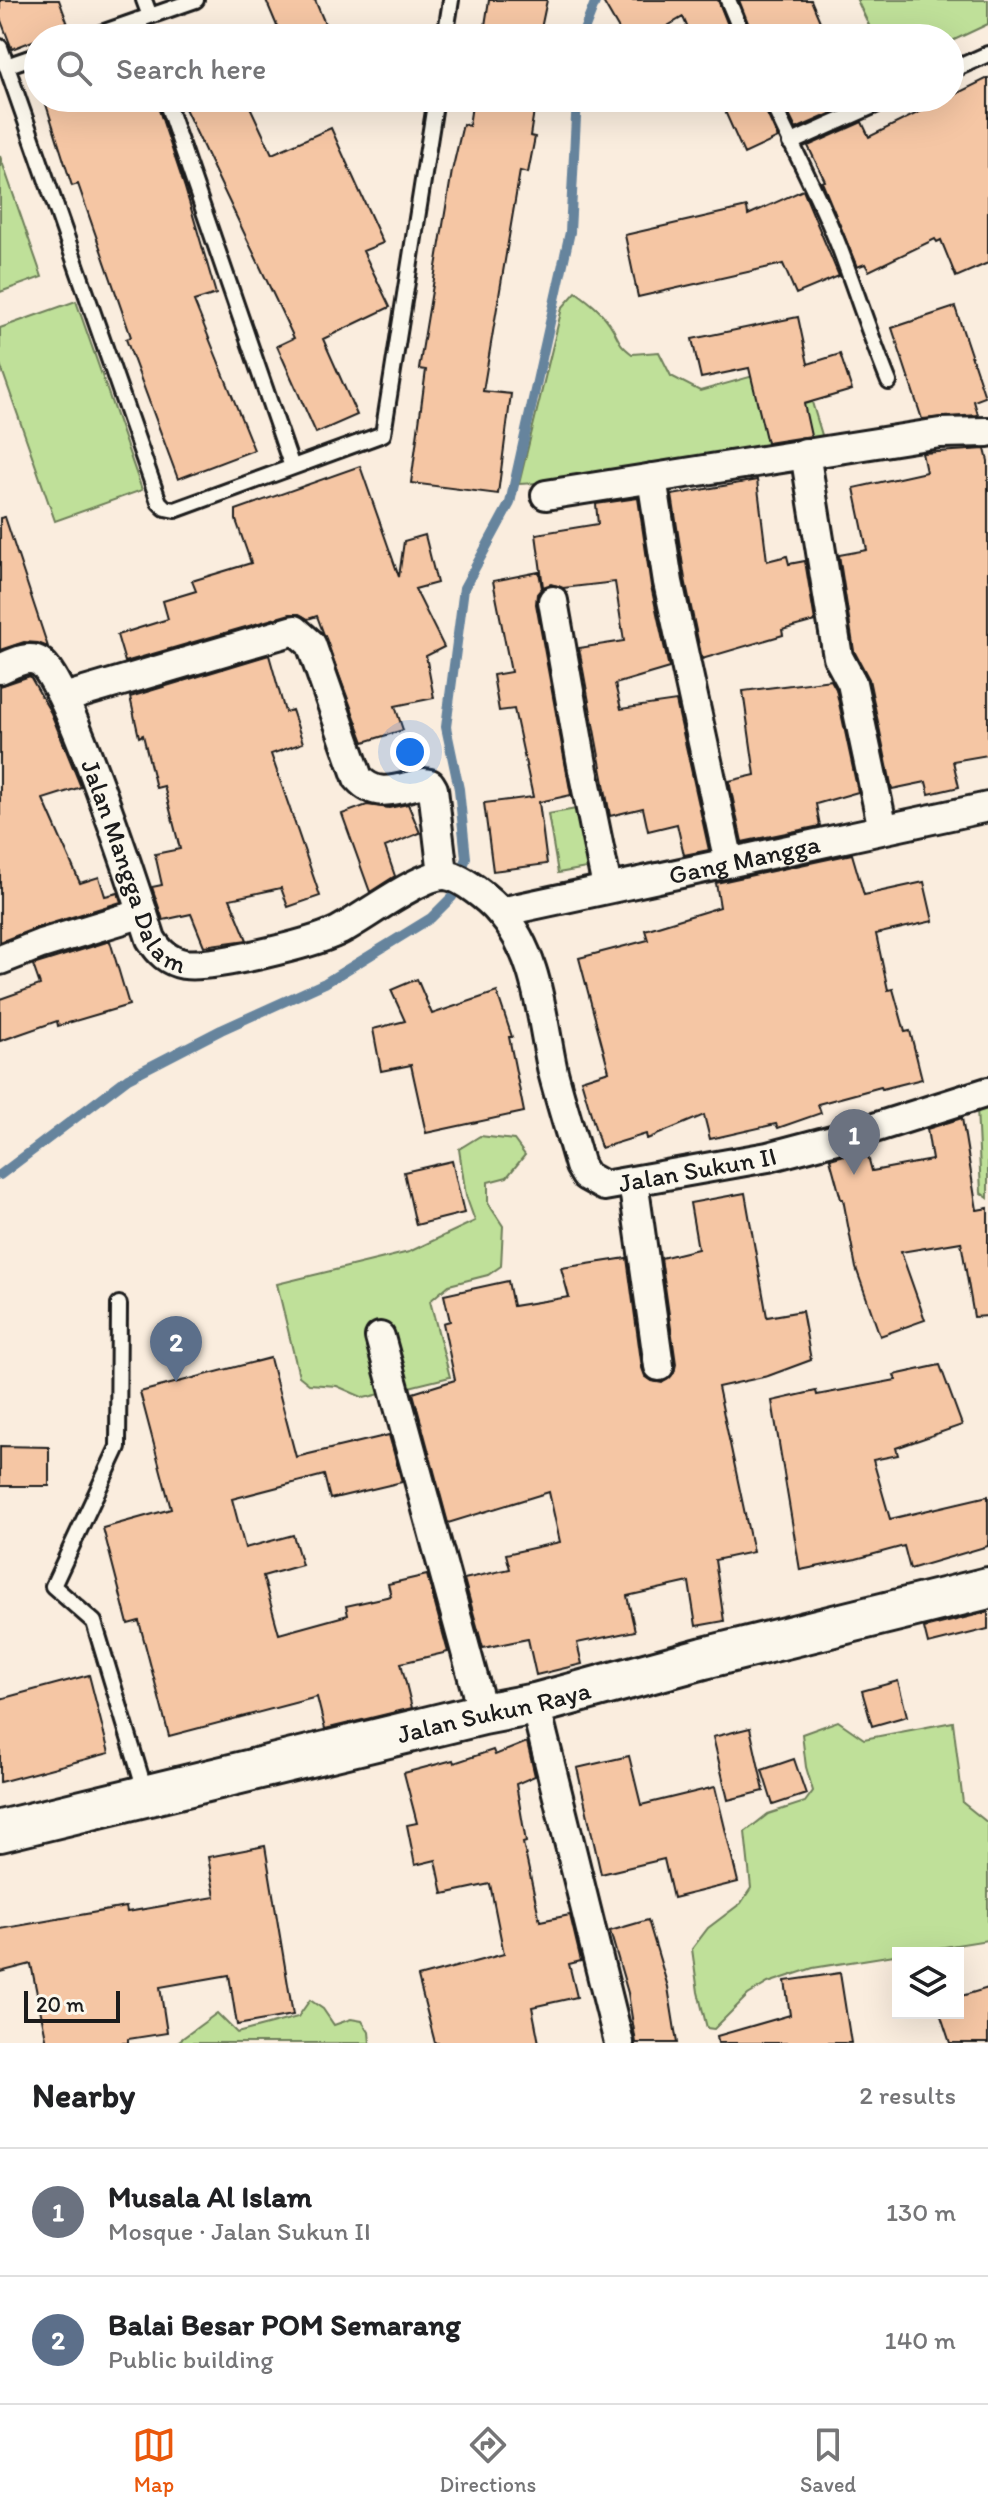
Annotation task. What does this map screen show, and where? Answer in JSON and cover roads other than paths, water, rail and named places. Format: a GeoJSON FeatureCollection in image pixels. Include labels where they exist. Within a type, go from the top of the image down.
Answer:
{"type":"FeatureCollection","features":[{"type":"Feature","properties":{"kind":"street"},"geometry":{"type":"LineString","coordinates":[[546,495],[940,433],[988,432]]}},
{"type":"Feature","properties":{"kind":"street"},"geometry":{"type":"LineString","coordinates":[[805,453],[838,657],[852,683],[883,829]]}},
{"type":"Feature","properties":{"kind":"street"},"geometry":{"type":"LineString","coordinates":[[652,478],[668,582],[729,862]]}},
{"type":"Feature","properties":{"kind":"street"},"geometry":{"type":"LineString","coordinates":[[553,601],[607,887]]}},
{"type":"Feature","properties":{"kind":"street"},"geometry":{"type":"LineString","coordinates":[[64,698],[295,630],[311,644],[358,778],[366,787],[379,793],[430,784],[448,875],[479,892],[500,912]]}},
{"type":"Feature","properties":{"kind":"street","name":"Jalan Mangga Dalam"},"geometry":{"type":"LineString","coordinates":[[0,669],[36,659],[49,669],[64,698],[158,951],[171,960],[206,964],[307,943],[363,917],[414,885],[448,875]]}},
{"type":"Feature","properties":{"kind":"street","name":"Gang Mangga"},"geometry":{"type":"LineString","coordinates":[[500,912],[988,807]]}},
{"type":"Feature","properties":{"kind":"street","name":"Jalan Sukun II"},"geometry":{"type":"LineString","coordinates":[[500,912],[520,940],[534,973],[554,1072],[580,1166],[586,1176],[604,1186],[768,1157],[855,1134],[988,1092]]}},
{"type":"Feature","properties":{"kind":"street"},"geometry":{"type":"LineString","coordinates":[[0,960],[143,913]]}},
{"type":"Feature","properties":{"kind":"street"},"geometry":{"type":"LineString","coordinates":[[633,1181],[659,1366]]}},
{"type":"Feature","properties":{"kind":"street"},"geometry":{"type":"LineString","coordinates":[[380,1337],[483,1714]]}},
{"type":"Feature","properties":{"kind":"street","name":"Jalan Sukun Raya"},"geometry":{"type":"LineString","coordinates":[[0,1831],[535,1704],[704,1658],[988,1588]]}},
{"type":"Feature","properties":{"kind":"street"},"geometry":{"type":"LineString","coordinates":[[535,1704],[619,2043]]}},
{"type":"Feature","properties":{"kind":"lane"},"geometry":{"type":"LineString","coordinates":[[144,0],[144,24]]}},
{"type":"Feature","properties":{"kind":"lane"},"geometry":{"type":"LineString","coordinates":[[127,24],[196,0]]}},
{"type":"Feature","properties":{"kind":"lane"},"geometry":{"type":"LineString","coordinates":[[447,24],[451,0]]}},
{"type":"Feature","properties":{"kind":"lane"},"geometry":{"type":"LineString","coordinates":[[728,0],[738,24]]}},
{"type":"Feature","properties":{"kind":"lane"},"geometry":{"type":"LineString","coordinates":[[0,47],[159,502],[165,508],[175,510],[383,434],[434,112]]}},
{"type":"Feature","properties":{"kind":"lane"},"geometry":{"type":"LineString","coordinates":[[964,65],[988,54]]}},
{"type":"Feature","properties":{"kind":"lane"},"geometry":{"type":"LineString","coordinates":[[6,66],[24,60]]}},
{"type":"Feature","properties":{"kind":"lane"},"geometry":{"type":"LineString","coordinates":[[170,112],[292,467]]}},
{"type":"Feature","properties":{"kind":"lane"},"geometry":{"type":"LineString","coordinates":[[776,112],[806,169],[840,249],[889,382]]}},
{"type":"Feature","properties":{"kind":"lane"},"geometry":{"type":"LineString","coordinates":[[790,143],[860,112]]}},
{"type":"Feature","properties":{"kind":"lane"},"geometry":{"type":"LineString","coordinates":[[119,1304],[118,1447],[53,1586],[94,1622],[146,1795]]}},
{"type":"Feature","properties":{"kind":"waterway"},"geometry":{"type":"LineString","coordinates":[[587,24],[596,0]]}},
{"type":"Feature","properties":{"kind":"waterway"},"geometry":{"type":"LineString","coordinates":[[0,1175],[128,1078],[221,1030],[325,983],[431,918],[452,897],[466,858],[459,789],[446,727],[464,588],[510,503],[570,232],[576,112]]}},
{"type":"Feature","properties":{"kind":"place","name":"Musala Al Islam"},"geometry":{"type":"Point","coordinates":[854,1175]}},
{"type":"Feature","properties":{"kind":"place","name":"Balai Besar POM Semarang"},"geometry":{"type":"Point","coordinates":[176,1382]}}]}
